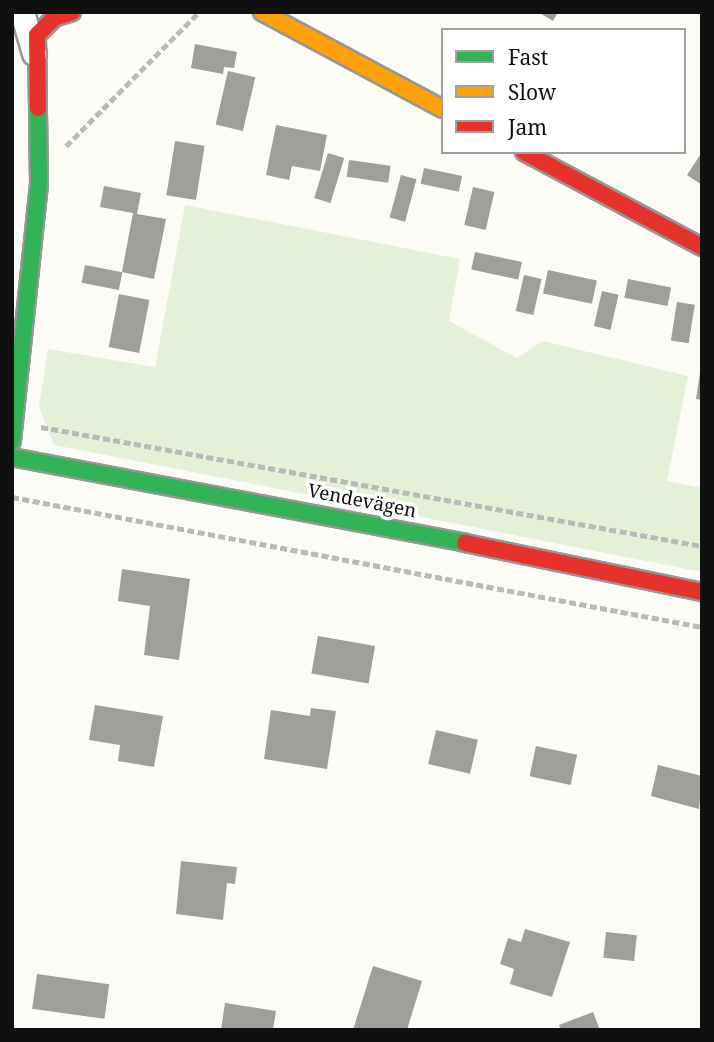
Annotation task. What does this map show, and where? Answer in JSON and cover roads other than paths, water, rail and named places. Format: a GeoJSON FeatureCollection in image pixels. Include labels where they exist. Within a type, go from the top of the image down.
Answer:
{"type":"FeatureCollection","features":[{"type":"Feature","properties":{"kind":"street"},"geometry":{"type":"LineString","coordinates":[[22,12],[35,55]]}},
{"type":"Feature","properties":{"kind":"street"},"geometry":{"type":"LineString","coordinates":[[12,441],[39,176],[35,55],[37,36],[54,18],[72,12]]}},
{"type":"Feature","properties":{"kind":"street"},"geometry":{"type":"LineString","coordinates":[[262,12],[441,108]]}},
{"type":"Feature","properties":{"kind":"street"},"geometry":{"type":"LineString","coordinates":[[528,154],[702,247]]}},
{"type":"Feature","properties":{"kind":"street","name":"Vendevägen"},"geometry":{"type":"LineString","coordinates":[[12,457],[302,510],[702,592]]}}]}
